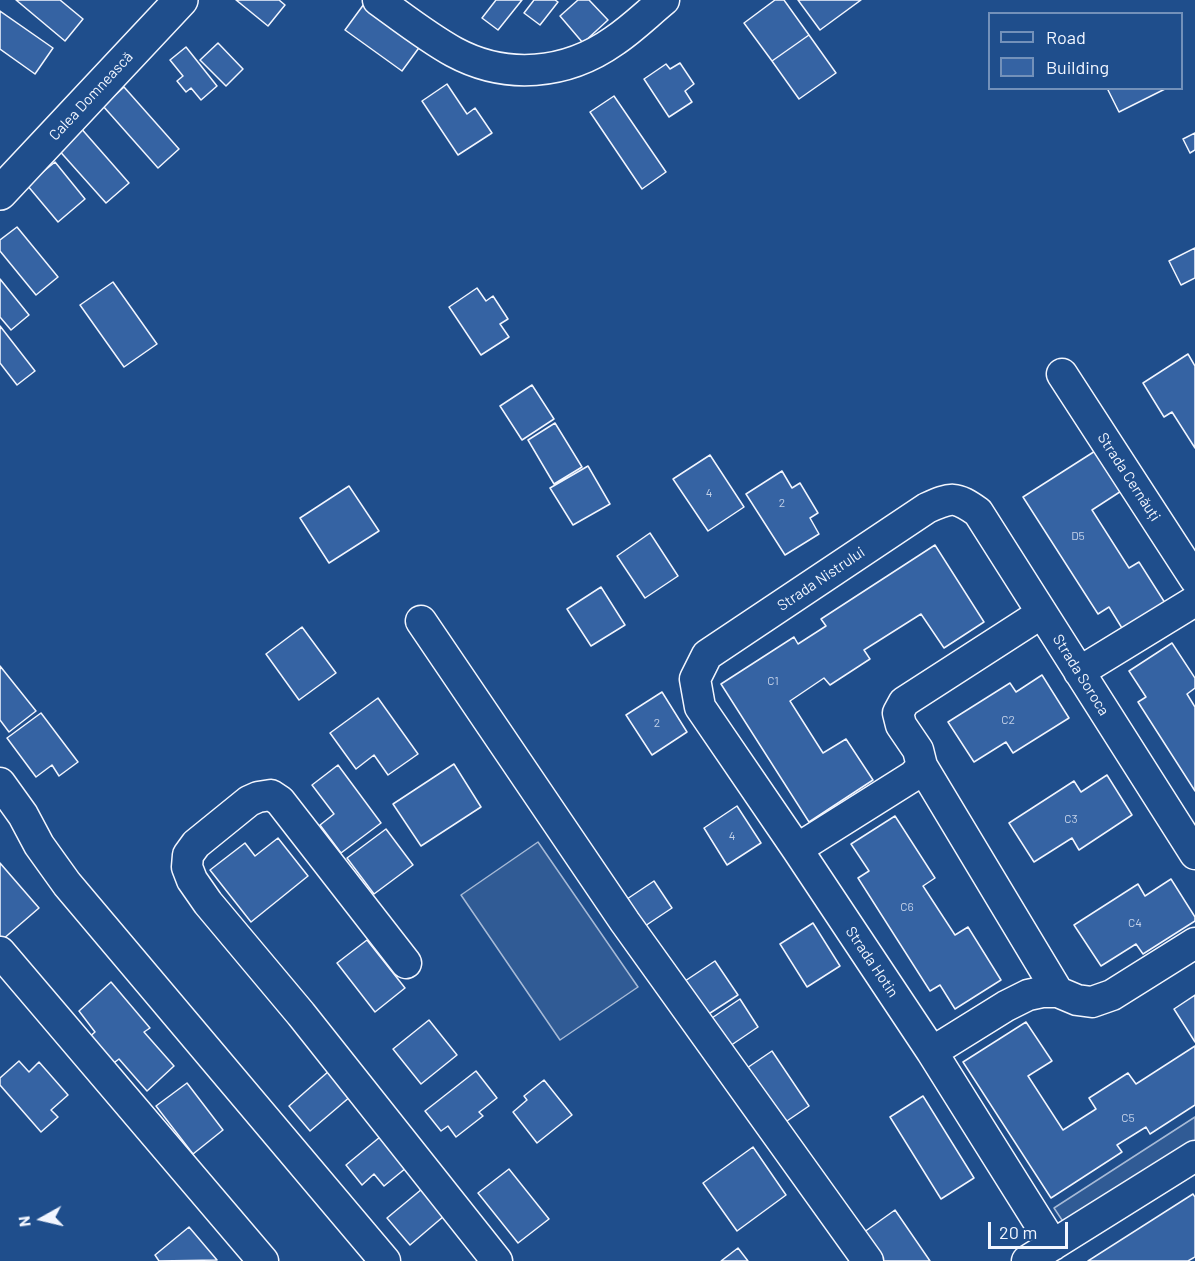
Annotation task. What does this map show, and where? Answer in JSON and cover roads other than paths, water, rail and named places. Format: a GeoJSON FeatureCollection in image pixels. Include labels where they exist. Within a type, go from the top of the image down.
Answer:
{"type":"FeatureCollection","features":[{"type":"Feature","properties":{"kind":"main road","name":"Calea Domnească"},"geometry":{"type":"LineString","coordinates":[[0,163],[155,0]]}},
{"type":"Feature","properties":{"kind":"main road","name":"Calea Domnească"},"geometry":{"type":"LineString","coordinates":[[0,193],[181,0]]}},
{"type":"Feature","properties":{"kind":"street"},"geometry":{"type":"LineString","coordinates":[[378,0],[455,53],[496,67],[537,71],[567,65],[591,54],[614,41],[663,0]]}},
{"type":"Feature","properties":{"kind":"street","name":"Strada Cernăuți"},"geometry":{"type":"LineString","coordinates":[[1062,374],[1195,579]]}},
{"type":"Feature","properties":{"kind":"street","name":"Strada Nistrului"},"geometry":{"type":"LineString","coordinates":[[695,679],[707,655],[927,508],[948,499],[962,501]]}},
{"type":"Feature","properties":{"kind":"street","name":"Strada Soroca"},"geometry":{"type":"LineString","coordinates":[[962,501],[978,512],[1195,854]]}},
{"type":"Feature","properties":{"kind":"street"},"geometry":{"type":"LineString","coordinates":[[1079,672],[1195,601]]}},
{"type":"Feature","properties":{"kind":"street"},"geometry":{"type":"LineString","coordinates":[[1042,612],[904,702],[898,713],[901,724],[918,750],[922,766],[1058,992]]}},
{"type":"Feature","properties":{"kind":"street"},"geometry":{"type":"LineString","coordinates":[[421,621],[625,922],[868,1261]]}},
{"type":"Feature","properties":{"kind":"street","name":"Strada Hotin"},"geometry":{"type":"LineString","coordinates":[[695,679],[700,707],[932,1052],[1053,1245]]}},
{"type":"Feature","properties":{"kind":"street"},"geometry":{"type":"LineString","coordinates":[[797,849],[913,776],[922,766]]}},
{"type":"Feature","properties":{"kind":"street"},"geometry":{"type":"LineString","coordinates":[[0,783],[67,884],[385,1261]]}},
{"type":"Feature","properties":{"kind":"street"},"geometry":{"type":"LineString","coordinates":[[406,963],[280,801],[271,795],[249,801],[196,844],[189,855],[187,867],[192,880],[208,903],[301,1014],[497,1261]]}},
{"type":"Feature","properties":{"kind":"street"},"geometry":{"type":"LineString","coordinates":[[932,1052],[1028,995],[1058,992],[1077,1000],[1092,1002],[1112,995],[1195,943]]}},
{"type":"Feature","properties":{"kind":"street"},"geometry":{"type":"LineString","coordinates":[[0,952],[263,1261]]}},
{"type":"Feature","properties":{"kind":"street"},"geometry":{"type":"LineString","coordinates":[[1028,1261],[1195,1156]]}}]}
